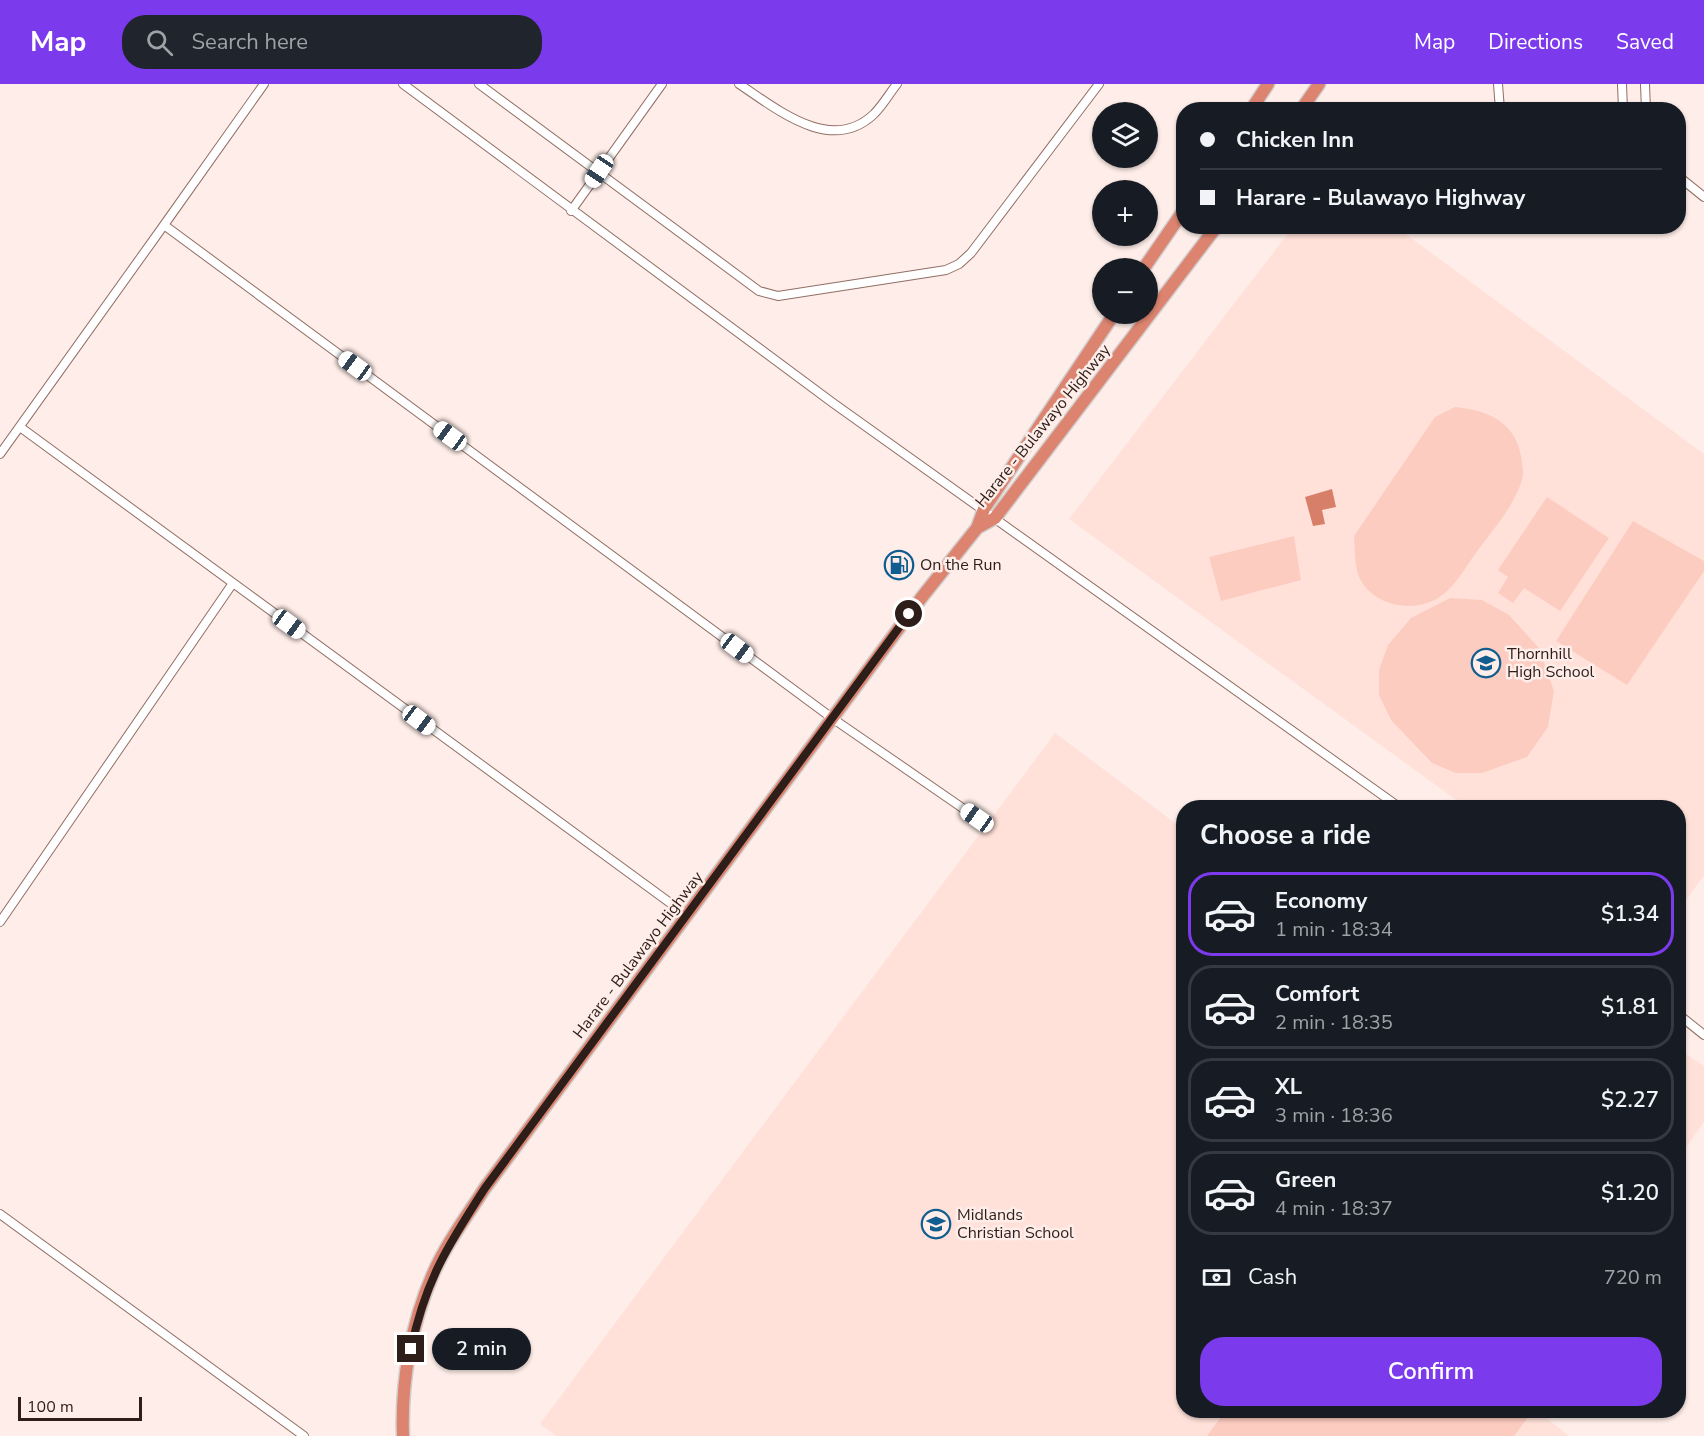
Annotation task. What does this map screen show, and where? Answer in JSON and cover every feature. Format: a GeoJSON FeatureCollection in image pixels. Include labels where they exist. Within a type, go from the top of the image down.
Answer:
{"type":"FeatureCollection","features":[{"type":"Feature","properties":{"kind":"highway"},"geometry":{"type":"LineString","coordinates":[[1256,102],[1268,84]]}},
{"type":"Feature","properties":{"kind":"highway"},"geometry":{"type":"LineString","coordinates":[[1307,102],[1319,84]]}},
{"type":"Feature","properties":{"kind":"highway"},"geometry":{"type":"LineString","coordinates":[[1151,258],[1176,222]]}},
{"type":"Feature","properties":{"kind":"highway","name":"Harare - Bulawayo Highway"},"geometry":{"type":"LineString","coordinates":[[977,528],[995,518],[1211,234]]}},
{"type":"Feature","properties":{"kind":"highway","name":"Harare - Bulawayo Highway"},"geometry":{"type":"LineString","coordinates":[[403,1436],[407,1366],[418,1314],[433,1274],[485,1188],[688,916],[921,597],[977,528],[984,509],[1107,324]]}},
{"type":"Feature","properties":{"kind":"street"},"geometry":{"type":"LineString","coordinates":[[0,454],[264,84]]}},
{"type":"Feature","properties":{"kind":"street"},"geometry":{"type":"LineString","coordinates":[[403,84],[571,211],[1389,800]]}},
{"type":"Feature","properties":{"kind":"street"},"geometry":{"type":"LineString","coordinates":[[479,84],[768,295],[778,296],[946,270],[959,264],[971,253],[1099,84]]}},
{"type":"Feature","properties":{"kind":"street"},"geometry":{"type":"LineString","coordinates":[[571,211],[663,84]]}},
{"type":"Feature","properties":{"kind":"street"},"geometry":{"type":"LineString","coordinates":[[739,84],[795,121],[819,130],[854,126],[865,121],[875,113],[897,84]]}},
{"type":"Feature","properties":{"kind":"street"},"geometry":{"type":"LineString","coordinates":[[1498,84],[1499,102]]}},
{"type":"Feature","properties":{"kind":"street"},"geometry":{"type":"LineString","coordinates":[[1622,84],[1623,102]]}},
{"type":"Feature","properties":{"kind":"street"},"geometry":{"type":"LineString","coordinates":[[1645,84],[1646,102]]}},
{"type":"Feature","properties":{"kind":"street"},"geometry":{"type":"LineString","coordinates":[[1686,182],[1704,197]]}},
{"type":"Feature","properties":{"kind":"street"},"geometry":{"type":"LineString","coordinates":[[164,225],[832,718],[977,818]]}},
{"type":"Feature","properties":{"kind":"street"},"geometry":{"type":"LineString","coordinates":[[20,427],[688,916]]}},
{"type":"Feature","properties":{"kind":"street"},"geometry":{"type":"LineString","coordinates":[[0,922],[233,583]]}},
{"type":"Feature","properties":{"kind":"street"},"geometry":{"type":"LineString","coordinates":[[1686,1020],[1704,1035]]}},
{"type":"Feature","properties":{"kind":"street"},"geometry":{"type":"LineString","coordinates":[[0,1214],[304,1436]]}},
{"type":"Feature","properties":{"kind":"shaded area","name":"Thornhill High School"},"geometry":{"type":"Polygon","coordinates":[[[1288,234],[1405,234],[1704,454],[1704,875],[1686,900],[1686,800],[1456,800],[1069,519],[1288,234]]]}},
{"type":"Feature","properties":{"kind":"shaded area"},"geometry":{"type":"Polygon","coordinates":[[[1455,407],[1491,416],[1508,429],[1519,449],[1523,469],[1522,480],[1504,514],[1460,577],[1445,593],[1424,604],[1412,606],[1388,603],[1368,590],[1361,581],[1356,565],[1354,536],[1435,417],[1455,407]]]}},
{"type":"Feature","properties":{"kind":"shaded area"},"geometry":{"type":"Polygon","coordinates":[[[1332,489],[1336,507],[1322,510],[1325,524],[1313,526],[1305,497],[1332,489]]]}},
{"type":"Feature","properties":{"kind":"shaded area"},"geometry":{"type":"Polygon","coordinates":[[[1547,497],[1609,538],[1560,611],[1524,588],[1513,603],[1498,593],[1508,577],[1498,570],[1547,497]]]}},
{"type":"Feature","properties":{"kind":"shaded area"},"geometry":{"type":"Polygon","coordinates":[[[1633,521],[1704,561],[1704,571],[1627,685],[1556,641],[1633,521]]]}},
{"type":"Feature","properties":{"kind":"shaded area"},"geometry":{"type":"Polygon","coordinates":[[[1294,536],[1301,580],[1221,601],[1209,557],[1294,536]]]}},
{"type":"Feature","properties":{"kind":"shaded area"},"geometry":{"type":"Polygon","coordinates":[[[1450,598],[1482,600],[1509,615],[1539,648],[1554,691],[1548,727],[1527,757],[1482,773],[1456,773],[1432,763],[1391,720],[1379,695],[1379,670],[1388,645],[1411,618],[1450,598]]]}},
{"type":"Feature","properties":{"kind":"shaded area","name":"Midlands Christian School"},"geometry":{"type":"Polygon","coordinates":[[[1055,733],[1176,824],[1176,1418],[1546,1418],[1569,1436],[556,1436],[540,1424],[1055,733]]]}},
{"type":"Feature","properties":{"kind":"shaded area"},"geometry":{"type":"Polygon","coordinates":[[[1686,1054],[1704,1066],[1704,1122],[1686,1147],[1686,1054]]]}},
{"type":"Feature","properties":{"kind":"shaded area"},"geometry":{"type":"Polygon","coordinates":[[[1220,1418],[1528,1418],[1514,1436],[1207,1436],[1220,1418]]]}},
{"type":"Feature","properties":{"kind":"place","name":"On the Run"},"geometry":{"type":"Point","coordinates":[899,565]}},
{"type":"Feature","properties":{"kind":"place","name":"Thornhill High School"},"geometry":{"type":"Point","coordinates":[1486,663]}},
{"type":"Feature","properties":{"kind":"place","name":"Midlands Christian School"},"geometry":{"type":"Point","coordinates":[936,1224]}},
{"type":"Feature","properties":{"kind":"route"},"geometry":{"type":"LineString","coordinates":[[411,1349],[418,1314],[433,1274],[485,1188],[909,614]]}}]}
